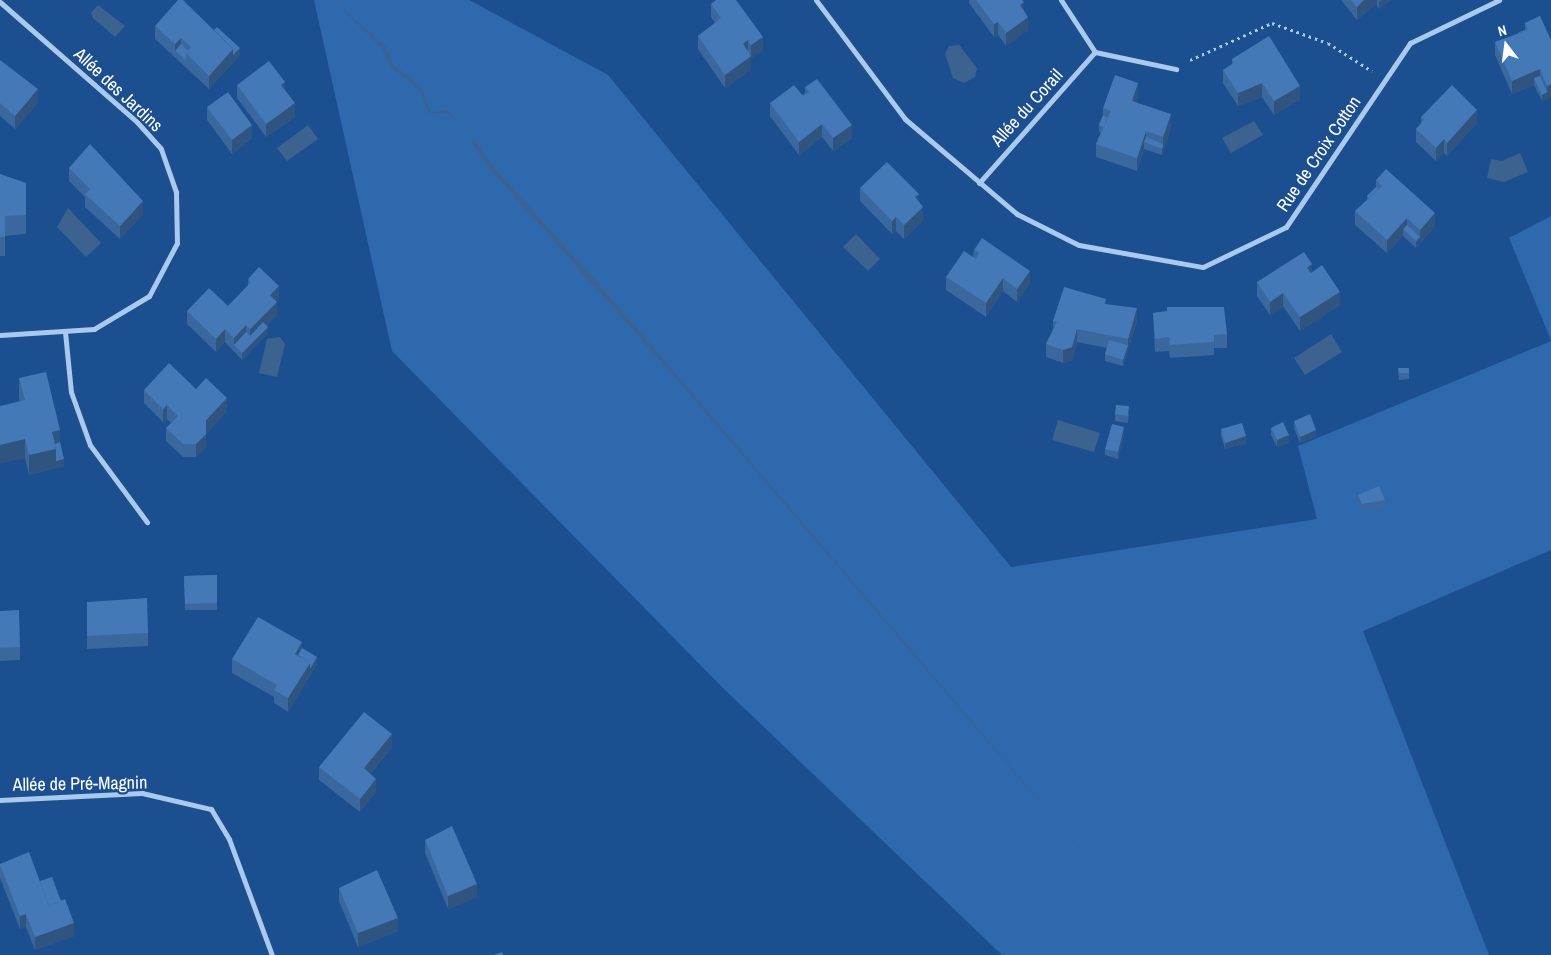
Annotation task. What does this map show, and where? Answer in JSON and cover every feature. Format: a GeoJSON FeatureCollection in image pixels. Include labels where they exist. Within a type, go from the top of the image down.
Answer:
{"type":"FeatureCollection","features":[{"type":"Feature","properties":{"kind":"street","name":"Rue de Croix Cotton"},"geometry":{"type":"LineString","coordinates":[[816,0],[905,119],[1017,214],[1079,246],[1203,267],[1286,227],[1410,42],[1499,0]]}},
{"type":"Feature","properties":{"kind":"street"},"geometry":{"type":"LineString","coordinates":[[1061,0],[1095,52],[1176,70]]}},
{"type":"Feature","properties":{"kind":"street","name":"Allée des Jardins"},"geometry":{"type":"LineString","coordinates":[[0,2],[137,122],[161,149],[176,192],[177,243],[149,296],[94,329],[0,335]]}},
{"type":"Feature","properties":{"kind":"street","name":"Allée du Corail"},"geometry":{"type":"LineString","coordinates":[[979,183],[1095,52]]}},
{"type":"Feature","properties":{"kind":"street"},"geometry":{"type":"LineString","coordinates":[[65,332],[72,392],[90,445],[147,522]]}},
{"type":"Feature","properties":{"kind":"street","name":"Allée de Pré-Magnin"},"geometry":{"type":"LineString","coordinates":[[0,800],[142,792],[211,809],[228,839],[272,955]]}},
{"type":"Feature","properties":{"kind":"path"},"geometry":{"type":"LineString","coordinates":[[1176,70],[1272,24],[1328,43],[1385,80]]}},
{"type":"Feature","properties":{"kind":"shaded area"},"geometry":{"type":"Polygon","coordinates":[[[314,0],[469,0],[608,75],[1011,567],[1317,519],[1298,446],[1551,341],[1551,550],[1363,631],[1489,955],[1002,955],[721,686],[392,351],[314,0]]]}},
{"type":"Feature","properties":{"kind":"shaded area"},"geometry":{"type":"Polygon","coordinates":[[[333,0],[385,46],[394,65],[422,88],[431,112],[447,110],[459,123],[446,113],[428,113],[420,90],[391,67],[382,48],[333,0]]]}},
{"type":"Feature","properties":{"kind":"shaded area"},"geometry":{"type":"Polygon","coordinates":[[[98,5],[125,26],[115,37],[93,18],[91,13],[98,5]]]}},
{"type":"Feature","properties":{"kind":"shaded area"},"geometry":{"type":"Polygon","coordinates":[[[959,45],[977,68],[975,77],[964,83],[953,78],[945,54],[949,46],[959,45]]]}},
{"type":"Feature","properties":{"kind":"shaded area"},"geometry":{"type":"Polygon","coordinates":[[[1254,121],[1263,135],[1231,153],[1222,138],[1254,121]]]}},
{"type":"Feature","properties":{"kind":"shaded area"},"geometry":{"type":"Polygon","coordinates":[[[308,125],[318,139],[287,161],[277,148],[308,125]]]}},
{"type":"Feature","properties":{"kind":"shaded area"},"geometry":{"type":"Polygon","coordinates":[[[475,140],[492,165],[611,298],[1171,955],[683,386],[489,168],[471,142],[475,140]]]}},
{"type":"Feature","properties":{"kind":"shaded area"},"geometry":{"type":"Polygon","coordinates":[[[1520,153],[1528,172],[1504,182],[1487,178],[1491,159],[1502,161],[1520,153]]]}},
{"type":"Feature","properties":{"kind":"shaded area"},"geometry":{"type":"Polygon","coordinates":[[[68,208],[101,243],[86,257],[57,227],[68,208]]]}},
{"type":"Feature","properties":{"kind":"shaded area"},"geometry":{"type":"Polygon","coordinates":[[[1551,216],[1551,340],[1509,238],[1551,216]]]}},
{"type":"Feature","properties":{"kind":"shaded area"},"geometry":{"type":"Polygon","coordinates":[[[856,234],[880,259],[868,271],[843,247],[856,234]]]}},
{"type":"Feature","properties":{"kind":"shaded area"},"geometry":{"type":"Polygon","coordinates":[[[1331,334],[1342,352],[1305,375],[1294,358],[1331,334]]]}},
{"type":"Feature","properties":{"kind":"shaded area"},"geometry":{"type":"Polygon","coordinates":[[[280,337],[285,344],[277,377],[259,373],[267,339],[280,337]]]}},
{"type":"Feature","properties":{"kind":"shaded area"},"geometry":{"type":"Polygon","coordinates":[[[1058,420],[1100,433],[1094,452],[1052,440],[1058,420]]]}},
{"type":"Feature","properties":{"kind":"building"},"geometry":{"type":"Polygon","coordinates":[[[178,0],[183,0],[233,49],[209,76],[186,53],[191,47],[181,38],[175,44],[155,26],[178,0]]]}},
{"type":"Feature","properties":{"kind":"building"},"geometry":{"type":"Polygon","coordinates":[[[716,0],[736,0],[763,37],[751,45],[748,40],[743,44],[751,56],[725,75],[698,36],[721,18],[711,4],[716,0]]]}},
{"type":"Feature","properties":{"kind":"building"},"geometry":{"type":"Polygon","coordinates":[[[976,0],[1022,0],[1024,2],[1020,5],[1028,17],[1006,33],[998,22],[994,24],[976,0]]]}},
{"type":"Feature","properties":{"kind":"building"},"geometry":{"type":"Polygon","coordinates":[[[1351,0],[1364,0],[1357,7],[1351,0]]]}},
{"type":"Feature","properties":{"kind":"building"},"geometry":{"type":"Polygon","coordinates":[[[1540,16],[1551,40],[1551,84],[1547,86],[1540,69],[1512,81],[1495,42],[1528,30],[1525,23],[1540,16]]]}},
{"type":"Feature","properties":{"kind":"building"},"geometry":{"type":"Polygon","coordinates":[[[217,27],[240,48],[233,55],[233,49],[214,30],[217,27]]]}},
{"type":"Feature","properties":{"kind":"building"},"geometry":{"type":"Polygon","coordinates":[[[1269,36],[1300,86],[1274,101],[1262,83],[1238,93],[1223,70],[1234,63],[1232,59],[1269,36]]]}},
{"type":"Feature","properties":{"kind":"building"},"geometry":{"type":"Polygon","coordinates":[[[181,44],[188,51],[186,53],[186,60],[175,51],[181,44]]]}},
{"type":"Feature","properties":{"kind":"building"},"geometry":{"type":"Polygon","coordinates":[[[0,60],[38,89],[15,116],[0,103],[0,60]]]}},
{"type":"Feature","properties":{"kind":"building"},"geometry":{"type":"Polygon","coordinates":[[[269,61],[285,82],[281,85],[295,103],[266,124],[237,85],[269,61]]]}},
{"type":"Feature","properties":{"kind":"building"},"geometry":{"type":"Polygon","coordinates":[[[1115,75],[1138,83],[1132,101],[1171,114],[1163,137],[1146,131],[1137,158],[1096,144],[1111,111],[1103,108],[1115,75]]]}},
{"type":"Feature","properties":{"kind":"building"},"geometry":{"type":"Polygon","coordinates":[[[1540,76],[1547,92],[1542,95],[1534,78],[1540,76]]]}},
{"type":"Feature","properties":{"kind":"building"},"geometry":{"type":"Polygon","coordinates":[[[817,79],[852,125],[833,138],[822,124],[799,142],[770,103],[794,85],[803,96],[809,92],[805,87],[817,79]]]}},
{"type":"Feature","properties":{"kind":"building"},"geometry":{"type":"Polygon","coordinates":[[[1452,85],[1477,110],[1447,143],[1444,139],[1436,148],[1416,129],[1424,120],[1421,117],[1452,85]]]}},
{"type":"Feature","properties":{"kind":"building"},"geometry":{"type":"Polygon","coordinates":[[[228,92],[252,125],[232,140],[207,107],[228,92]]]}},
{"type":"Feature","properties":{"kind":"building"},"geometry":{"type":"Polygon","coordinates":[[[1103,115],[1107,118],[1104,127],[1099,125],[1103,115]]]}},
{"type":"Feature","properties":{"kind":"building"},"geometry":{"type":"Polygon","coordinates":[[[1146,137],[1163,144],[1162,149],[1144,142],[1146,137]]]}},
{"type":"Feature","properties":{"kind":"building"},"geometry":{"type":"Polygon","coordinates":[[[90,144],[143,201],[120,226],[85,194],[90,189],[69,168],[90,144]]]}},
{"type":"Feature","properties":{"kind":"building"},"geometry":{"type":"Polygon","coordinates":[[[887,162],[919,194],[915,197],[923,207],[904,225],[896,217],[892,221],[860,188],[887,162]]]}},
{"type":"Feature","properties":{"kind":"building"},"geometry":{"type":"Polygon","coordinates":[[[1386,169],[1435,213],[1420,230],[1407,218],[1387,240],[1355,211],[1382,186],[1376,180],[1386,169]]]}},
{"type":"Feature","properties":{"kind":"building"},"geometry":{"type":"Polygon","coordinates":[[[0,174],[26,183],[26,215],[5,216],[5,237],[0,237],[0,174]]]}},
{"type":"Feature","properties":{"kind":"building"},"geometry":{"type":"Polygon","coordinates":[[[1376,187],[1378,189],[1369,198],[1367,196],[1376,187]]]}},
{"type":"Feature","properties":{"kind":"building"},"geometry":{"type":"Polygon","coordinates":[[[1407,225],[1420,237],[1416,241],[1403,229],[1407,225]]]}},
{"type":"Feature","properties":{"kind":"building"},"geometry":{"type":"Polygon","coordinates":[[[982,238],[1030,271],[1017,289],[1003,278],[986,303],[946,277],[964,251],[976,259],[979,253],[974,250],[982,238]]]}},
{"type":"Feature","properties":{"kind":"building"},"geometry":{"type":"Polygon","coordinates":[[[1304,252],[1312,264],[1307,268],[1311,273],[1322,265],[1340,292],[1300,317],[1283,293],[1270,302],[1257,282],[1304,252]]]}},
{"type":"Feature","properties":{"kind":"building"},"geometry":{"type":"Polygon","coordinates":[[[259,267],[279,286],[270,295],[277,302],[250,329],[246,325],[234,338],[225,329],[216,339],[187,311],[209,288],[228,306],[251,282],[248,279],[259,267]]]}},
{"type":"Feature","properties":{"kind":"building"},"geometry":{"type":"Polygon","coordinates":[[[1064,287],[1106,299],[1105,304],[1137,308],[1128,339],[1077,329],[1072,347],[1063,350],[1046,344],[1057,322],[1053,321],[1064,287]]]}},
{"type":"Feature","properties":{"kind":"building"},"geometry":{"type":"Polygon","coordinates":[[[1167,307],[1224,307],[1227,334],[1214,335],[1214,342],[1170,345],[1169,337],[1155,339],[1153,313],[1167,311],[1167,307]]]}},
{"type":"Feature","properties":{"kind":"building"},"geometry":{"type":"Polygon","coordinates":[[[263,322],[268,327],[242,353],[234,345],[246,332],[250,336],[263,322]]]}},
{"type":"Feature","properties":{"kind":"building"},"geometry":{"type":"Polygon","coordinates":[[[1109,340],[1128,345],[1123,360],[1105,354],[1109,340]]]}},
{"type":"Feature","properties":{"kind":"building"},"geometry":{"type":"Polygon","coordinates":[[[169,363],[196,389],[206,378],[227,398],[206,420],[206,434],[196,444],[183,444],[166,428],[178,416],[167,405],[163,409],[144,390],[169,363]]]}},
{"type":"Feature","properties":{"kind":"building"},"geometry":{"type":"Polygon","coordinates":[[[1398,368],[1409,368],[1409,373],[1399,373],[1398,368]]]}},
{"type":"Feature","properties":{"kind":"building"},"geometry":{"type":"Polygon","coordinates":[[[46,372],[60,430],[52,432],[56,449],[29,455],[25,439],[0,445],[0,406],[25,400],[19,378],[46,372]]]}},
{"type":"Feature","properties":{"kind":"building"},"geometry":{"type":"Polygon","coordinates":[[[1116,405],[1129,406],[1128,416],[1115,414],[1116,405]]]}},
{"type":"Feature","properties":{"kind":"building"},"geometry":{"type":"Polygon","coordinates":[[[1310,414],[1316,430],[1300,437],[1294,421],[1310,414]]]}},
{"type":"Feature","properties":{"kind":"building"},"geometry":{"type":"Polygon","coordinates":[[[1283,422],[1289,435],[1277,440],[1271,428],[1283,422]]]}},
{"type":"Feature","properties":{"kind":"building"},"geometry":{"type":"Polygon","coordinates":[[[1242,423],[1246,436],[1225,443],[1221,429],[1242,423]]]}},
{"type":"Feature","properties":{"kind":"building"},"geometry":{"type":"Polygon","coordinates":[[[1112,424],[1124,427],[1118,452],[1105,449],[1112,424]]]}},
{"type":"Feature","properties":{"kind":"building"},"geometry":{"type":"Polygon","coordinates":[[[60,442],[64,459],[56,461],[55,444],[60,442]]]}},
{"type":"Feature","properties":{"kind":"building"},"geometry":{"type":"Polygon","coordinates":[[[1379,486],[1385,500],[1362,504],[1358,495],[1379,486]]]}},
{"type":"Feature","properties":{"kind":"building"},"geometry":{"type":"Polygon","coordinates":[[[217,575],[217,603],[185,604],[184,576],[217,575]]]}},
{"type":"Feature","properties":{"kind":"building"},"geometry":{"type":"Polygon","coordinates":[[[147,598],[148,633],[87,636],[87,602],[147,598]]]}},
{"type":"Feature","properties":{"kind":"building"},"geometry":{"type":"Polygon","coordinates":[[[19,610],[20,647],[0,648],[0,611],[19,610]]]}},
{"type":"Feature","properties":{"kind":"building"},"geometry":{"type":"Polygon","coordinates":[[[258,617],[302,642],[295,654],[310,663],[288,698],[274,690],[277,685],[232,659],[258,617]]]}},
{"type":"Feature","properties":{"kind":"building"},"geometry":{"type":"Polygon","coordinates":[[[302,648],[317,657],[310,669],[310,663],[298,655],[302,648]]]}},
{"type":"Feature","properties":{"kind":"building"},"geometry":{"type":"Polygon","coordinates":[[[364,712],[392,734],[364,768],[376,779],[360,799],[319,767],[364,712]]]}},
{"type":"Feature","properties":{"kind":"building"},"geometry":{"type":"Polygon","coordinates":[[[452,826],[477,884],[448,896],[425,840],[452,826]]]}},
{"type":"Feature","properties":{"kind":"building"},"geometry":{"type":"Polygon","coordinates":[[[29,852],[49,906],[65,899],[74,923],[35,937],[26,914],[20,916],[0,865],[29,852]]]}},
{"type":"Feature","properties":{"kind":"building"},"geometry":{"type":"Polygon","coordinates":[[[377,870],[398,918],[358,933],[339,888],[377,870]]]}},
{"type":"Feature","properties":{"kind":"building"},"geometry":{"type":"Polygon","coordinates":[[[52,877],[61,901],[49,906],[40,881],[52,877]]]}}]}
